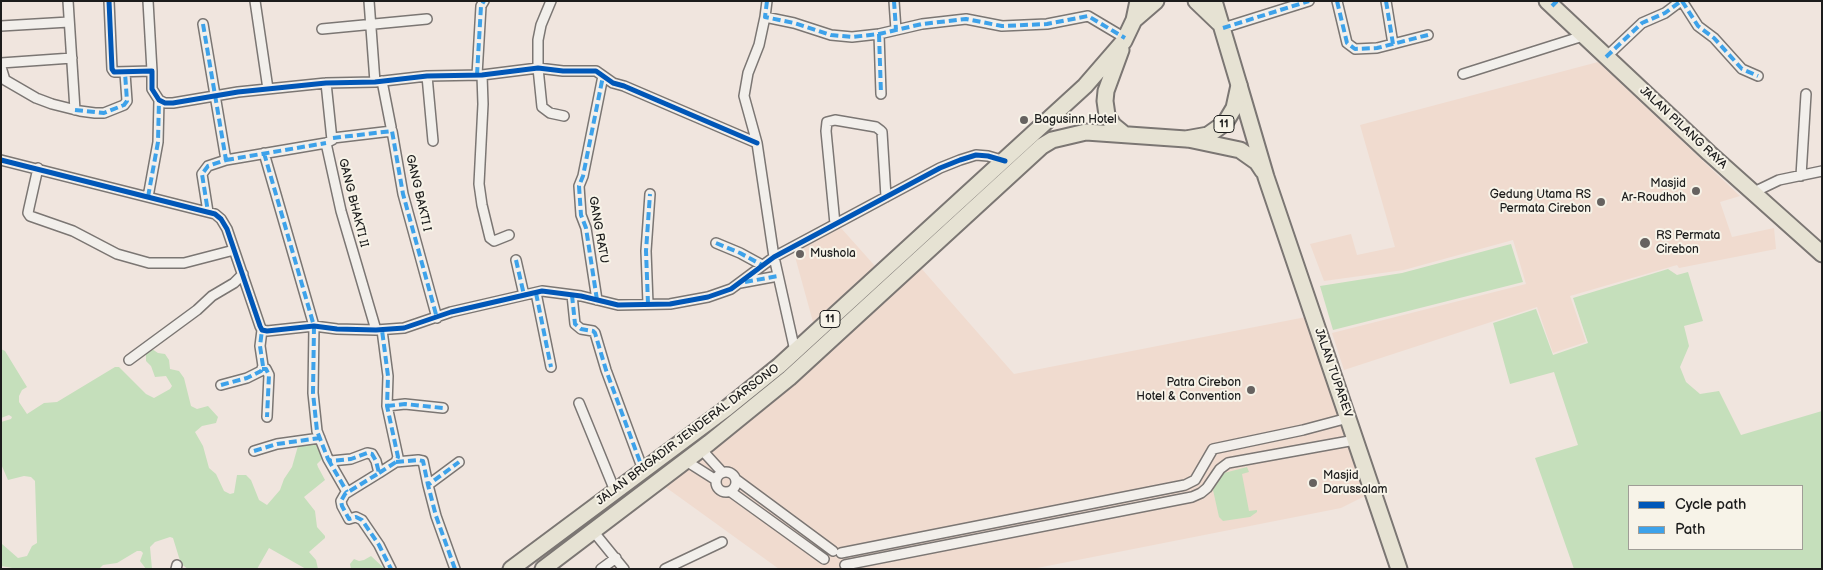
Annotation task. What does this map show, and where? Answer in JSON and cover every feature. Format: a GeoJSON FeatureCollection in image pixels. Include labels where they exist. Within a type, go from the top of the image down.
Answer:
{"type":"FeatureCollection","features":[{"type":"Feature","properties":{"kind":"main road","name":"11"},"geometry":{"type":"LineString","coordinates":[[1134,20],[1138,1]]}},
{"type":"Feature","properties":{"kind":"main road"},"geometry":{"type":"LineString","coordinates":[[1134,20],[1156,1]]}},
{"type":"Feature","properties":{"kind":"main road"},"geometry":{"type":"LineString","coordinates":[[1196,1],[1223,28]]}},
{"type":"Feature","properties":{"kind":"main road","name":"11"},"geometry":{"type":"LineString","coordinates":[[1186,139],[1208,135],[1225,123],[1234,108],[1239,85],[1214,1]]}},
{"type":"Feature","properties":{"kind":"main road","name":"JALAN PILANG RAYA"},"geometry":{"type":"LineString","coordinates":[[1552,3],[1606,58],[1822,254]]}},
{"type":"Feature","properties":{"kind":"main road","name":"JALAN BRIGADIR JENDERAL DARSONO"},"geometry":{"type":"LineString","coordinates":[[511,569],[727,408],[784,372],[795,351],[1085,86],[1125,40],[1134,20]]}},
{"type":"Feature","properties":{"kind":"main road"},"geometry":{"type":"LineString","coordinates":[[1124,134],[1113,125],[1107,114],[1105,101],[1106,91],[1125,40]]}},
{"type":"Feature","properties":{"kind":"main road","name":"JALAN TUPAREV"},"geometry":{"type":"LineString","coordinates":[[1239,85],[1266,177],[1399,569]]}},
{"type":"Feature","properties":{"kind":"main road","name":"JALAN BRIGADIR JENDERAL DARSONO"},"geometry":{"type":"LineString","coordinates":[[543,569],[702,450],[784,372],[876,298],[1042,146],[1052,140],[1086,132],[1186,139]]}},
{"type":"Feature","properties":{"kind":"main road"},"geometry":{"type":"LineString","coordinates":[[1186,139],[1240,150],[1257,162],[1266,177]]}},
{"type":"Feature","properties":{"kind":"main road"},"geometry":{"type":"LineString","coordinates":[[936,222],[947,233]]}},
{"type":"Feature","properties":{"kind":"main road"},"geometry":{"type":"LineString","coordinates":[[866,286],[876,298]]}},
{"type":"Feature","properties":{"kind":"street"},"geometry":{"type":"LineString","coordinates":[[68,1],[75,110]]}},
{"type":"Feature","properties":{"kind":"street"},"geometry":{"type":"LineString","coordinates":[[110,1],[112,69],[117,74],[152,71]]}},
{"type":"Feature","properties":{"kind":"street"},"geometry":{"type":"LineString","coordinates":[[148,1],[152,89],[159,100],[158,142],[148,196]]}},
{"type":"Feature","properties":{"kind":"street"},"geometry":{"type":"LineString","coordinates":[[255,1],[268,89]]}},
{"type":"Feature","properties":{"kind":"street"},"geometry":{"type":"LineString","coordinates":[[369,1],[379,81],[391,127]]}},
{"type":"Feature","properties":{"kind":"street"},"geometry":{"type":"LineString","coordinates":[[484,1],[481,6],[479,75],[483,104],[479,184],[490,238],[494,240],[509,235]]}},
{"type":"Feature","properties":{"kind":"street"},"geometry":{"type":"LineString","coordinates":[[551,1],[541,25],[538,40],[538,68],[542,108],[550,113],[564,116]]}},
{"type":"Feature","properties":{"kind":"street"},"geometry":{"type":"LineString","coordinates":[[767,1],[759,45],[748,73],[744,96],[757,143],[774,257],[795,351]]}},
{"type":"Feature","properties":{"kind":"street"},"geometry":{"type":"LineString","coordinates":[[894,1],[896,30]]}},
{"type":"Feature","properties":{"kind":"street"},"geometry":{"type":"LineString","coordinates":[[1223,28],[1309,1]]}},
{"type":"Feature","properties":{"kind":"street"},"geometry":{"type":"LineString","coordinates":[[1337,1],[1345,38],[1349,46],[1358,50],[1428,35]]}},
{"type":"Feature","properties":{"kind":"street"},"geometry":{"type":"LineString","coordinates":[[1386,1],[1393,44]]}},
{"type":"Feature","properties":{"kind":"street"},"geometry":{"type":"LineString","coordinates":[[1665,13],[1668,1]]}},
{"type":"Feature","properties":{"kind":"street"},"geometry":{"type":"LineString","coordinates":[[1606,58],[1642,23],[1665,13],[1682,1],[1698,26],[1714,38],[1742,69],[1758,76]]}},
{"type":"Feature","properties":{"kind":"street"},"geometry":{"type":"LineString","coordinates":[[765,17],[831,35],[852,37],[879,34],[922,24],[966,19],[1002,26],[1047,24],[1088,16],[1125,40]]}},
{"type":"Feature","properties":{"kind":"street"},"geometry":{"type":"LineString","coordinates":[[322,29],[427,19]]}},
{"type":"Feature","properties":{"kind":"street"},"geometry":{"type":"LineString","coordinates":[[1,26],[69,22]]}},
{"type":"Feature","properties":{"kind":"street"},"geometry":{"type":"LineString","coordinates":[[202,24],[226,160]]}},
{"type":"Feature","properties":{"kind":"street"},"geometry":{"type":"LineString","coordinates":[[879,34],[881,94]]}},
{"type":"Feature","properties":{"kind":"street"},"geometry":{"type":"LineString","coordinates":[[1464,74],[1583,36]]}},
{"type":"Feature","properties":{"kind":"street"},"geometry":{"type":"LineString","coordinates":[[1,63],[72,58]]}},
{"type":"Feature","properties":{"kind":"street"},"geometry":{"type":"LineString","coordinates":[[1,67],[5,80],[52,104],[75,110],[104,112],[124,105],[127,102],[125,73]]}},
{"type":"Feature","properties":{"kind":"street"},"geometry":{"type":"LineString","coordinates":[[159,100],[173,103],[214,96],[326,83],[379,81],[427,76],[479,75],[538,68],[563,71],[591,71],[613,83],[757,143]]}},
{"type":"Feature","properties":{"kind":"street"},"geometry":{"type":"LineString","coordinates":[[427,76],[433,141]]}},
{"type":"Feature","properties":{"kind":"street","name":"GANG RATU"},"geometry":{"type":"LineString","coordinates":[[597,300],[586,228],[581,215],[579,186],[583,176],[602,76]]}},
{"type":"Feature","properties":{"kind":"street","name":"GANG BHAKTI II"},"geometry":{"type":"LineString","coordinates":[[326,83],[329,141],[341,211],[379,330],[388,376],[387,406],[397,448],[398,457],[396,462]]}},
{"type":"Feature","properties":{"kind":"street"},"geometry":{"type":"LineString","coordinates":[[1801,176],[1806,94]]}},
{"type":"Feature","properties":{"kind":"street"},"geometry":{"type":"LineString","coordinates":[[835,224],[826,131],[827,122],[835,120],[876,127],[882,132],[886,197]]}},
{"type":"Feature","properties":{"kind":"street","name":"GANG BAKTI I"},"geometry":{"type":"LineString","coordinates":[[329,141],[392,131],[403,194],[437,318]]}},
{"type":"Feature","properties":{"kind":"street"},"geometry":{"type":"LineString","coordinates":[[208,212],[202,174],[208,166],[226,160],[329,141]]}},
{"type":"Feature","properties":{"kind":"street"},"geometry":{"type":"LineString","coordinates":[[264,153],[314,326],[313,393],[317,431],[328,459],[347,492]]}},
{"type":"Feature","properties":{"kind":"street"},"geometry":{"type":"LineString","coordinates":[[262,330],[314,326],[337,330],[404,328],[451,312],[542,291],[572,295],[618,305],[670,304],[708,297],[738,284],[774,257],[960,160],[976,155],[988,156],[1004,161]]}},
{"type":"Feature","properties":{"kind":"street"},"geometry":{"type":"LineString","coordinates":[[1,160],[208,212],[221,219],[227,229],[262,330],[260,346],[262,369]]}},
{"type":"Feature","properties":{"kind":"street"},"geometry":{"type":"LineString","coordinates":[[38,168],[28,213],[30,216],[73,231],[116,254],[149,263],[184,263],[234,250]]}},
{"type":"Feature","properties":{"kind":"street"},"geometry":{"type":"LineString","coordinates":[[1754,192],[1779,180],[1822,171]]}},
{"type":"Feature","properties":{"kind":"street"},"geometry":{"type":"LineString","coordinates":[[648,304],[646,251],[650,194]]}},
{"type":"Feature","properties":{"kind":"street"},"geometry":{"type":"LineString","coordinates":[[716,243],[740,252],[762,265]]}},
{"type":"Feature","properties":{"kind":"street"},"geometry":{"type":"LineString","coordinates":[[516,260],[524,295]]}},
{"type":"Feature","properties":{"kind":"street"},"geometry":{"type":"LineString","coordinates":[[129,360],[197,310],[212,296],[234,283],[243,274]]}},
{"type":"Feature","properties":{"kind":"street"},"geometry":{"type":"LineString","coordinates":[[738,284],[778,276]]}},
{"type":"Feature","properties":{"kind":"street"},"geometry":{"type":"LineString","coordinates":[[536,292],[551,367]]}},
{"type":"Feature","properties":{"kind":"street"},"geometry":{"type":"LineString","coordinates":[[572,295],[575,324],[581,329],[595,333],[606,370],[643,470]]}},
{"type":"Feature","properties":{"kind":"street"},"geometry":{"type":"LineString","coordinates":[[221,385],[247,378],[262,369]]}},
{"type":"Feature","properties":{"kind":"street"},"geometry":{"type":"LineString","coordinates":[[262,369],[266,370],[269,375],[266,417]]}},
{"type":"Feature","properties":{"kind":"street"},"geometry":{"type":"LineString","coordinates":[[579,402],[615,491]]}},
{"type":"Feature","properties":{"kind":"street"},"geometry":{"type":"LineString","coordinates":[[387,406],[405,404],[443,408]]}},
{"type":"Feature","properties":{"kind":"street"},"geometry":{"type":"LineString","coordinates":[[824,559],[829,552],[1191,483],[1195,480],[1213,449],[1321,426],[1348,418]]}},
{"type":"Feature","properties":{"kind":"street"},"geometry":{"type":"LineString","coordinates":[[254,451],[277,444],[320,438]]}},
{"type":"Feature","properties":{"kind":"street"},"geometry":{"type":"LineString","coordinates":[[686,461],[719,476],[730,472],[736,476],[737,480],[844,556],[844,567],[1192,496],[1207,488],[1220,469],[1228,463],[1355,440]]}},
{"type":"Feature","properties":{"kind":"street"},"geometry":{"type":"LineString","coordinates":[[702,450],[719,476]]}},
{"type":"Feature","properties":{"kind":"street"},"geometry":{"type":"LineString","coordinates":[[328,459],[336,461],[364,453],[372,454],[376,461],[378,473]]}},
{"type":"Feature","properties":{"kind":"street"},"geometry":{"type":"LineString","coordinates":[[391,569],[362,520],[359,517],[350,519],[341,501],[347,492],[396,462],[418,460],[423,461],[436,516],[455,569]]}},
{"type":"Feature","properties":{"kind":"street"},"geometry":{"type":"LineString","coordinates":[[428,485],[459,462]]}},
{"type":"Feature","properties":{"kind":"street"},"geometry":{"type":"LineString","coordinates":[[719,476],[716,484],[720,490],[730,492],[824,559],[827,569]]}},
{"type":"Feature","properties":{"kind":"street"},"geometry":{"type":"LineString","coordinates":[[730,492],[736,485],[737,480]]}},
{"type":"Feature","properties":{"kind":"street"},"geometry":{"type":"LineString","coordinates":[[1102,501],[1104,514]]}},
{"type":"Feature","properties":{"kind":"street"},"geometry":{"type":"LineString","coordinates":[[1085,504],[1088,517]]}},
{"type":"Feature","properties":{"kind":"street"},"geometry":{"type":"LineString","coordinates":[[593,531],[624,569]]}},
{"type":"Feature","properties":{"kind":"street"},"geometry":{"type":"LineString","coordinates":[[665,569],[722,542]]}},
{"type":"Feature","properties":{"kind":"street"},"geometry":{"type":"LineString","coordinates":[[601,569],[616,558]]}},
{"type":"Feature","properties":{"kind":"shaded area"},"geometry":{"type":"Polygon","coordinates":[[[1598,62],[1740,196],[1720,202],[1732,237],[1774,228],[1776,249],[1679,268],[1677,265],[1570,296],[1586,342],[1553,353],[1537,307],[1344,370],[1332,333],[1526,284],[1513,240],[1404,270],[1324,281],[1310,244],[1351,234],[1357,255],[1395,247],[1360,125],[1598,62]]]}},
{"type":"Feature","properties":{"kind":"shaded area"},"geometry":{"type":"Polygon","coordinates":[[[841,228],[875,266],[813,322],[794,253],[841,228]]]}},
{"type":"Feature","properties":{"kind":"shaded area"},"geometry":{"type":"Polygon","coordinates":[[[921,268],[1014,374],[1306,317],[1365,496],[1341,508],[1032,569],[779,569],[664,486],[921,268]]]}},
{"type":"Feature","properties":{"kind":"green space"},"geometry":{"type":"Polygon","coordinates":[[[1511,244],[1523,282],[1333,330],[1320,286],[1402,273],[1511,244]]]}},
{"type":"Feature","properties":{"kind":"green space"},"geometry":{"type":"Polygon","coordinates":[[[1668,269],[1677,275],[1688,272],[1703,321],[1684,326],[1689,346],[1680,367],[1686,382],[1700,394],[1719,391],[1741,435],[1822,411],[1822,569],[1574,569],[1535,458],[1578,445],[1554,372],[1510,384],[1493,323],[1536,309],[1553,355],[1588,343],[1573,298],[1668,269]]]}},
{"type":"Feature","properties":{"kind":"green space"},"geometry":{"type":"Polygon","coordinates":[[[1,349],[5,351],[27,387],[22,390],[19,402],[27,414],[44,403],[57,402],[115,367],[119,367],[146,394],[154,398],[172,386],[166,376],[155,377],[151,366],[146,361],[146,354],[152,349],[158,353],[165,354],[169,360],[170,369],[179,371],[184,378],[191,406],[197,409],[208,406],[218,417],[216,423],[202,426],[195,432],[203,446],[209,468],[216,474],[224,491],[230,494],[234,493],[237,475],[246,475],[251,480],[259,500],[267,505],[280,490],[284,479],[292,467],[298,446],[319,441],[324,457],[317,464],[325,480],[304,497],[315,511],[317,527],[325,536],[309,552],[316,560],[318,569],[306,569],[269,548],[257,569],[188,569],[181,564],[173,538],[170,537],[155,542],[150,547],[152,569],[146,569],[140,561],[143,553],[141,551],[137,551],[117,563],[103,565],[99,569],[18,569],[1,566],[1,522],[2,544],[18,558],[27,556],[32,546],[37,543],[35,481],[31,477],[24,476],[8,480],[1,464],[1,422],[12,417],[9,415],[1,418],[1,349]]]}},
{"type":"Feature","properties":{"kind":"green space"},"geometry":{"type":"Polygon","coordinates":[[[1247,467],[1249,472],[1242,474],[1249,511],[1257,510],[1257,512],[1250,517],[1223,521],[1219,517],[1213,490],[1224,473],[1247,467]]]}},
{"type":"Feature","properties":{"kind":"green space"},"geometry":{"type":"Polygon","coordinates":[[[371,556],[385,569],[351,569],[350,564],[354,559],[359,561],[371,556]]]}},
{"type":"Feature","properties":{"kind":"marked path"},"geometry":{"type":"LineString","coordinates":[[477,75],[481,6],[484,1]]}},
{"type":"Feature","properties":{"kind":"marked path"},"geometry":{"type":"LineString","coordinates":[[767,1],[765,17],[794,23],[831,35],[852,37],[879,34],[922,24],[966,19],[1002,26],[1047,24],[1088,16],[1125,38]]}},
{"type":"Feature","properties":{"kind":"marked path"},"geometry":{"type":"LineString","coordinates":[[894,1],[896,30]]}},
{"type":"Feature","properties":{"kind":"marked path"},"geometry":{"type":"LineString","coordinates":[[1223,28],[1309,1]]}},
{"type":"Feature","properties":{"kind":"marked path"},"geometry":{"type":"LineString","coordinates":[[1337,1],[1347,43],[1355,49],[1377,48],[1428,35]]}},
{"type":"Feature","properties":{"kind":"marked path"},"geometry":{"type":"LineString","coordinates":[[1386,1],[1393,44]]}},
{"type":"Feature","properties":{"kind":"marked path"},"geometry":{"type":"LineString","coordinates":[[1552,6],[1557,1]]}},
{"type":"Feature","properties":{"kind":"marked path"},"geometry":{"type":"LineString","coordinates":[[1606,57],[1642,23],[1665,13],[1681,1]]}},
{"type":"Feature","properties":{"kind":"marked path"},"geometry":{"type":"LineString","coordinates":[[1682,1],[1698,26],[1714,38],[1742,69],[1758,76]]}},
{"type":"Feature","properties":{"kind":"marked path"},"geometry":{"type":"LineString","coordinates":[[203,24],[226,160],[208,166],[202,174],[208,212],[212,213]]}},
{"type":"Feature","properties":{"kind":"marked path"},"geometry":{"type":"LineString","coordinates":[[879,34],[881,94]]}},
{"type":"Feature","properties":{"kind":"marked path"},"geometry":{"type":"LineString","coordinates":[[75,110],[104,113],[124,105],[127,101],[125,73]]}},
{"type":"Feature","properties":{"kind":"marked path"},"geometry":{"type":"LineString","coordinates":[[597,300],[586,228],[581,215],[579,186],[583,176],[603,76]]}},
{"type":"Feature","properties":{"kind":"marked path"},"geometry":{"type":"LineString","coordinates":[[148,197],[158,142],[159,100]]}},
{"type":"Feature","properties":{"kind":"marked path"},"geometry":{"type":"LineString","coordinates":[[333,138],[392,131],[403,194],[437,318]]}},
{"type":"Feature","properties":{"kind":"marked path"},"geometry":{"type":"LineString","coordinates":[[226,160],[326,143]]}},
{"type":"Feature","properties":{"kind":"marked path"},"geometry":{"type":"LineString","coordinates":[[264,153],[314,326],[313,393],[317,431],[328,459],[331,461],[351,459],[367,453],[372,454],[376,461],[379,473],[345,494],[341,501],[349,519],[356,517],[362,520],[379,545],[391,569]]}},
{"type":"Feature","properties":{"kind":"marked path"},"geometry":{"type":"LineString","coordinates":[[648,304],[646,251],[650,194]]}},
{"type":"Feature","properties":{"kind":"marked path"},"geometry":{"type":"LineString","coordinates":[[716,243],[762,265]]}},
{"type":"Feature","properties":{"kind":"marked path"},"geometry":{"type":"LineString","coordinates":[[516,260],[524,295],[528,294]]}},
{"type":"Feature","properties":{"kind":"marked path"},"geometry":{"type":"LineString","coordinates":[[745,282],[778,276]]}},
{"type":"Feature","properties":{"kind":"marked path"},"geometry":{"type":"LineString","coordinates":[[536,293],[551,367]]}},
{"type":"Feature","properties":{"kind":"marked path"},"geometry":{"type":"LineString","coordinates":[[572,295],[575,324],[581,329],[595,333],[606,370],[643,470]]}},
{"type":"Feature","properties":{"kind":"marked path"},"geometry":{"type":"LineString","coordinates":[[221,385],[247,378],[261,371],[263,366],[260,346],[262,330]]}},
{"type":"Feature","properties":{"kind":"marked path"},"geometry":{"type":"LineString","coordinates":[[379,473],[396,462],[398,457],[387,406],[388,376],[382,330]]}},
{"type":"Feature","properties":{"kind":"marked path"},"geometry":{"type":"LineString","coordinates":[[262,369],[266,369],[269,375],[267,417]]}},
{"type":"Feature","properties":{"kind":"marked path"},"geometry":{"type":"LineString","coordinates":[[387,406],[405,404],[443,408]]}},
{"type":"Feature","properties":{"kind":"marked path"},"geometry":{"type":"LineString","coordinates":[[254,451],[277,444],[320,438]]}},
{"type":"Feature","properties":{"kind":"marked path"},"geometry":{"type":"LineString","coordinates":[[328,459],[347,492]]}},
{"type":"Feature","properties":{"kind":"marked path"},"geometry":{"type":"LineString","coordinates":[[396,462],[423,461],[428,485]]}},
{"type":"Feature","properties":{"kind":"marked path"},"geometry":{"type":"LineString","coordinates":[[455,569],[436,516],[428,485],[459,462]]}},
{"type":"Feature","properties":{"kind":"cycle path"},"geometry":{"type":"LineString","coordinates":[[109,1],[112,69],[114,72],[152,71],[152,89],[159,100],[165,103],[238,92],[326,83],[375,82],[427,76],[482,75],[538,68],[563,71],[596,71],[613,83],[757,143]]}},
{"type":"Feature","properties":{"kind":"cycle path"},"geometry":{"type":"LineString","coordinates":[[1,160],[215,214],[221,219],[227,229],[260,326],[262,330],[267,331],[314,326],[337,329],[376,330],[404,328],[451,312],[542,291],[581,296],[618,305],[670,304],[708,297],[731,289],[774,257],[940,168],[976,155],[1005,161]]}},
{"type":"Feature","properties":{"kind":"place","name":"Bagusinn Hotel"},"geometry":{"type":"Point","coordinates":[1024,120]}},
{"type":"Feature","properties":{"kind":"place","name":"Masjid Ar-Roudhoh"},"geometry":{"type":"Point","coordinates":[1696,191]}},
{"type":"Feature","properties":{"kind":"place","name":"Gedung Utama RS Permata Cirebon"},"geometry":{"type":"Point","coordinates":[1601,202]}},
{"type":"Feature","properties":{"kind":"place","name":"RS Permata Cirebon"},"geometry":{"type":"Point","coordinates":[1645,243]}},
{"type":"Feature","properties":{"kind":"place","name":"Mushola"},"geometry":{"type":"Point","coordinates":[800,254]}},
{"type":"Feature","properties":{"kind":"place","name":"Patra Cirebon Hotel & Convention"},"geometry":{"type":"Point","coordinates":[1251,390]}},
{"type":"Feature","properties":{"kind":"place","name":"Masjid Darussalam"},"geometry":{"type":"Point","coordinates":[1313,483]}}]}
